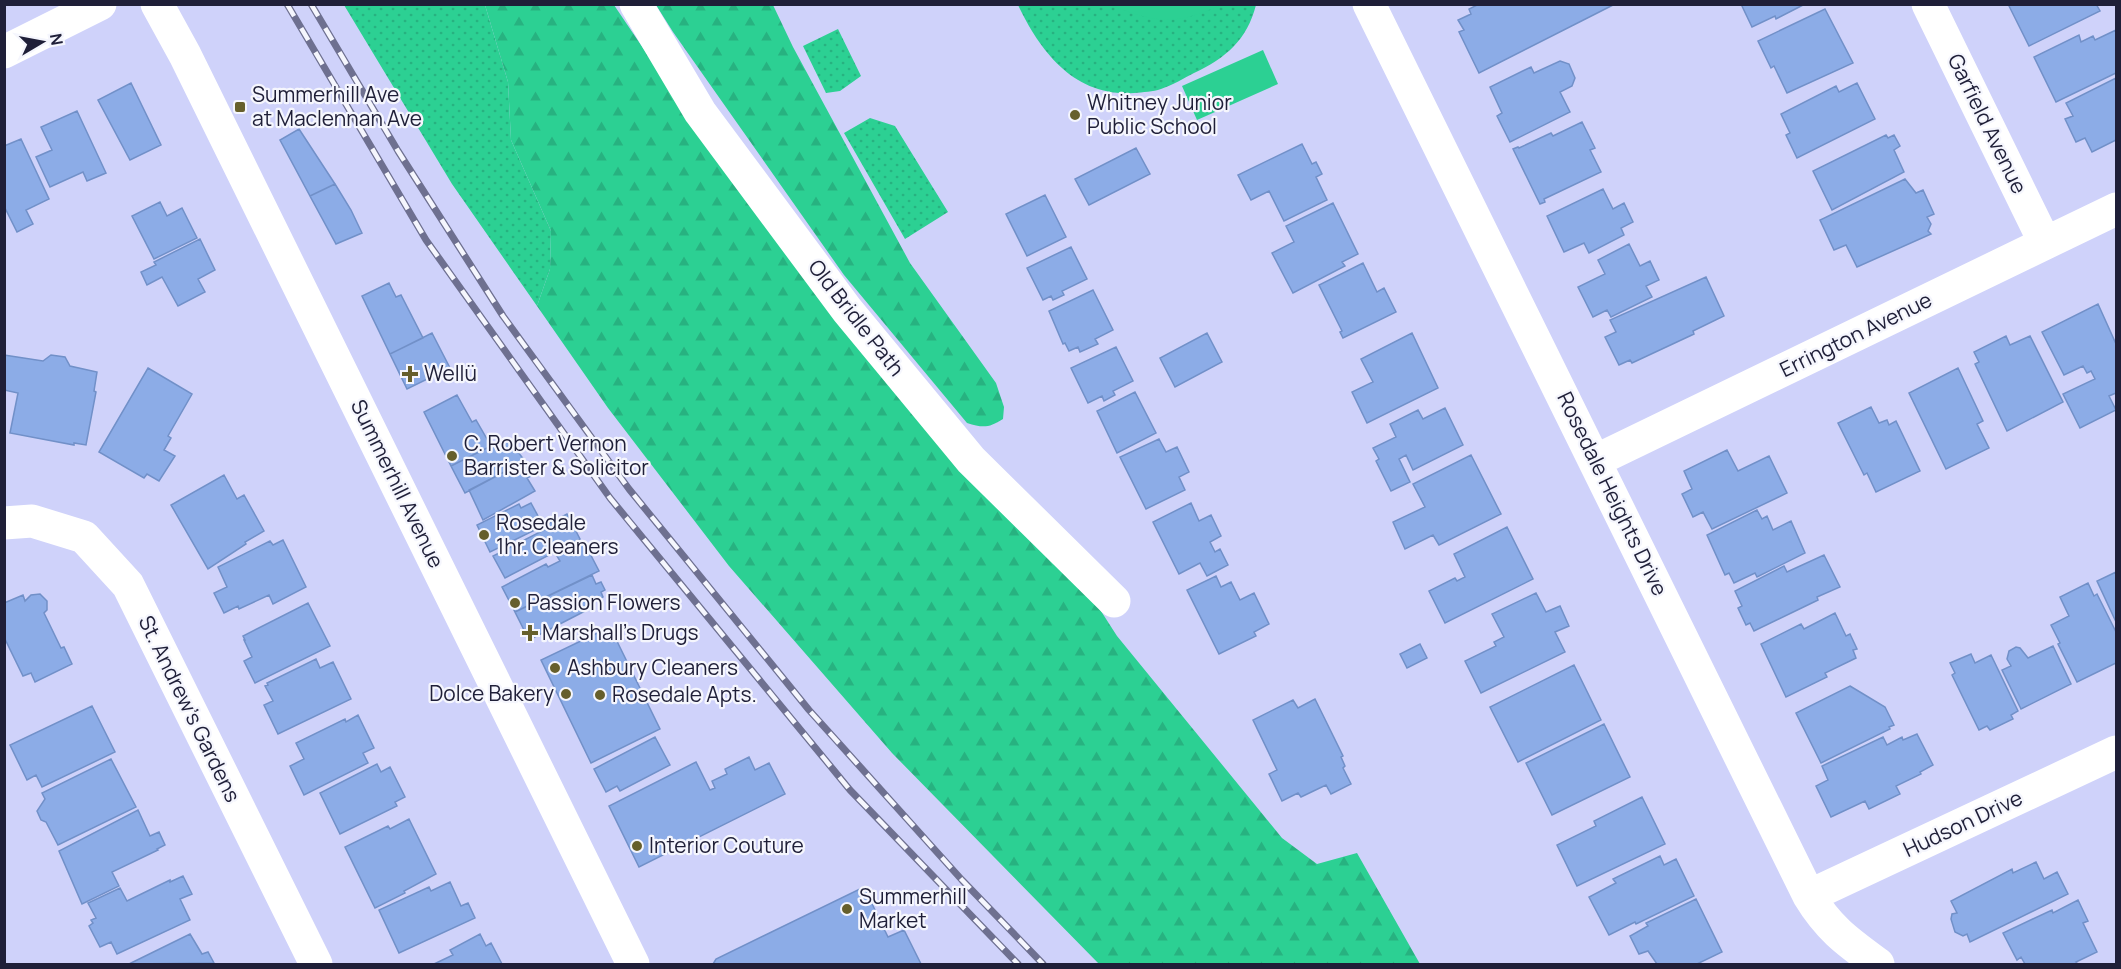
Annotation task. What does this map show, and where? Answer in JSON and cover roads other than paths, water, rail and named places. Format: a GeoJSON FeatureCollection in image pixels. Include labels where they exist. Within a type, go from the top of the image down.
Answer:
{"type":"FeatureCollection","features":[{"type":"Feature","properties":{"kind":"street"},"geometry":{"type":"LineString","coordinates":[[4,52],[100,4]]}},
{"type":"Feature","properties":{"kind":"street","name":"Summerhill Avenue"},"geometry":{"type":"LineString","coordinates":[[157,4],[185,55],[633,964]]}},
{"type":"Feature","properties":{"kind":"street","name":"Old Bridle Path"},"geometry":{"type":"LineString","coordinates":[[636,4],[700,112],[847,310],[971,460],[1114,601]]}},
{"type":"Feature","properties":{"kind":"street","name":"Rosedale Heights Drive"},"geometry":{"type":"LineString","coordinates":[[1370,4],[1809,896],[1839,936],[1878,964]]}},
{"type":"Feature","properties":{"kind":"street","name":"Garfield Avenue"},"geometry":{"type":"LineString","coordinates":[[1928,4],[2045,243]]}},
{"type":"Feature","properties":{"kind":"street","name":"Errington Avenue"},"geometry":{"type":"LineString","coordinates":[[1595,461],[2116,209]]}},
{"type":"Feature","properties":{"kind":"street","name":"St. Andrew's Gardens"},"geometry":{"type":"LineString","coordinates":[[4,523],[32,521],[84,537],[128,585],[316,964]]}},
{"type":"Feature","properties":{"kind":"street","name":"Hudson Drive"},"geometry":{"type":"LineString","coordinates":[[1809,896],[2116,752]]}},
{"type":"Feature","properties":{"kind":"railway"},"geometry":{"type":"LineString","coordinates":[[287,4],[426,240],[610,498],[850,790],[1018,964]]}},
{"type":"Feature","properties":{"kind":"railway"},"geometry":{"type":"LineString","coordinates":[[311,4],[398,151],[503,316],[629,489],[809,710],[962,880],[1043,964]]}},
{"type":"Feature","properties":{"kind":"place","name":"Summerhill Ave at Maclennan Ave"},"geometry":{"type":"Point","coordinates":[240,107]}},
{"type":"Feature","properties":{"kind":"place","name":"Whitney Junior Public School"},"geometry":{"type":"Point","coordinates":[1075,115]}},
{"type":"Feature","properties":{"kind":"place","name":"Wellü"},"geometry":{"type":"Point","coordinates":[410,374]}},
{"type":"Feature","properties":{"kind":"place","name":"C. Robert Vernon Barrister & Solicitor"},"geometry":{"type":"Point","coordinates":[452,456]}},
{"type":"Feature","properties":{"kind":"place","name":"Rosedale 1hr. Cleaners"},"geometry":{"type":"Point","coordinates":[484,535]}},
{"type":"Feature","properties":{"kind":"place","name":"Passion Flowers"},"geometry":{"type":"Point","coordinates":[515,603]}},
{"type":"Feature","properties":{"kind":"place","name":"Marshall's Drugs"},"geometry":{"type":"Point","coordinates":[530,633]}},
{"type":"Feature","properties":{"kind":"place","name":"Ashbury Cleaners"},"geometry":{"type":"Point","coordinates":[555,668]}},
{"type":"Feature","properties":{"kind":"place","name":"Dolce Bakery"},"geometry":{"type":"Point","coordinates":[566,694]}},
{"type":"Feature","properties":{"kind":"place","name":"Rosedale Apts."},"geometry":{"type":"Point","coordinates":[600,695]}},
{"type":"Feature","properties":{"kind":"place","name":"Interior Couture"},"geometry":{"type":"Point","coordinates":[637,846]}},
{"type":"Feature","properties":{"kind":"place","name":"Summerhill Market"},"geometry":{"type":"Point","coordinates":[847,909]}}]}
